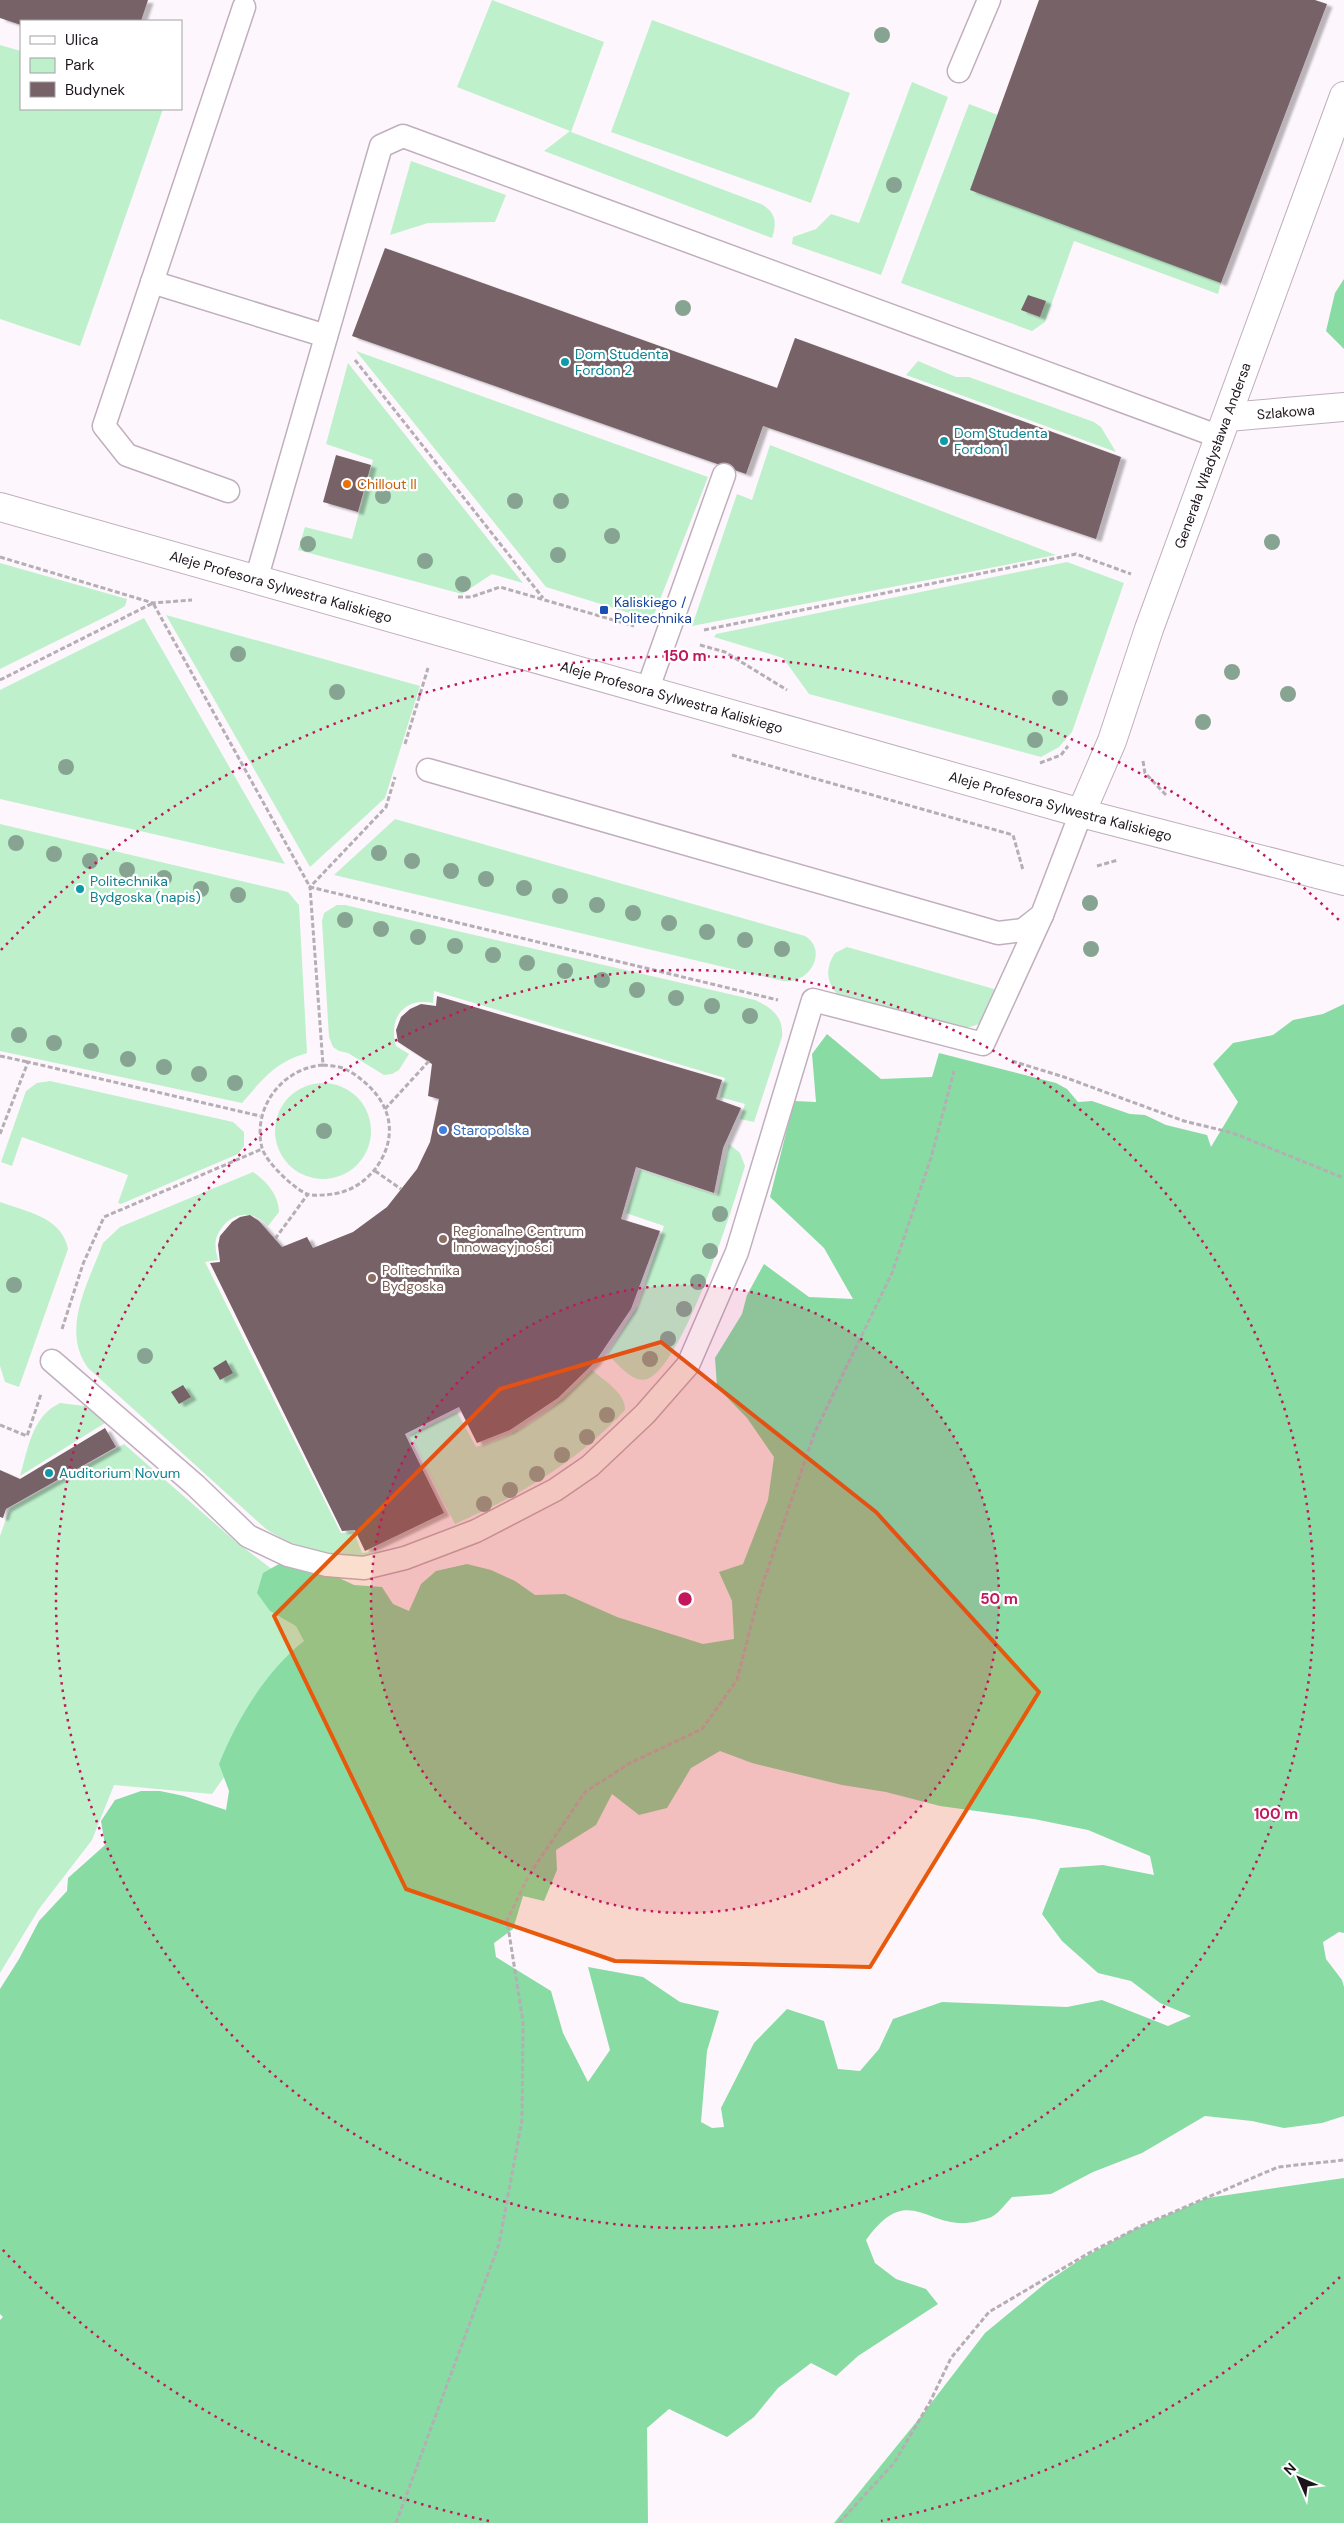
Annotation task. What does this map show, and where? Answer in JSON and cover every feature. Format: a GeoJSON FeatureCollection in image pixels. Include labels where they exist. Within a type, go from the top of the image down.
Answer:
{"type":"FeatureCollection","features":[{"type":"Feature","properties":{"kind":"street","name":"Generała Władysława Andersa"},"geometry":{"type":"LineString","coordinates":[[1081,813],[1112,741],[1149,629],[1344,96]]}},
{"type":"Feature","properties":{"kind":"street","name":"Szlakowa"},"geometry":{"type":"LineString","coordinates":[[1224,427],[1344,406]]}},
{"type":"Feature","properties":{"kind":"street","name":"Aleje Profesora Sylwestra Kaliskiego"},"geometry":{"type":"LineString","coordinates":[[0,507],[1081,813],[1344,881]]}},
{"type":"Feature","properties":{"kind":"lane"},"geometry":{"type":"LineString","coordinates":[[960,71],[989,0]]}},
{"type":"Feature","properties":{"kind":"lane"},"geometry":{"type":"LineString","coordinates":[[228,491],[127,455],[104,426],[244,7]]}},
{"type":"Feature","properties":{"kind":"lane"},"geometry":{"type":"LineString","coordinates":[[256,580],[381,146],[403,136],[1224,427]]}},
{"type":"Feature","properties":{"kind":"lane"},"geometry":{"type":"LineString","coordinates":[[152,282],[326,336]]}},
{"type":"Feature","properties":{"kind":"lane"},"geometry":{"type":"LineString","coordinates":[[647,691],[669,636],[724,475]]}},
{"type":"Feature","properties":{"kind":"lane"},"geometry":{"type":"LineString","coordinates":[[428,770],[998,934],[1023,930],[1042,915]]}},
{"type":"Feature","properties":{"kind":"lane"},"geometry":{"type":"LineString","coordinates":[[52,1361],[195,1485],[248,1536],[288,1555],[327,1565],[364,1568],[405,1558],[476,1532],[555,1490],[590,1466],[645,1414],[688,1365],[737,1252],[813,1000],[984,1044],[1042,915],[1052,884],[1081,813]]}},
{"type":"Feature","properties":{"kind":"path"},"geometry":{"type":"LineString","coordinates":[[326,336],[341,343],[544,600]]}},
{"type":"Feature","properties":{"kind":"path"},"geometry":{"type":"LineString","coordinates":[[669,636],[1076,554],[1138,577]]}},
{"type":"Feature","properties":{"kind":"path"},"geometry":{"type":"LineString","coordinates":[[0,557],[153,603],[193,600]]}},
{"type":"Feature","properties":{"kind":"path"},"geometry":{"type":"LineString","coordinates":[[455,597],[471,597],[500,586],[725,652],[790,692]]}},
{"type":"Feature","properties":{"kind":"path"},"geometry":{"type":"LineString","coordinates":[[0,680],[153,603]]}},
{"type":"Feature","properties":{"kind":"path"},"geometry":{"type":"LineString","coordinates":[[153,603],[310,887],[323,1065]]}},
{"type":"Feature","properties":{"kind":"path"},"geometry":{"type":"LineString","coordinates":[[419,665],[438,670]]}},
{"type":"Feature","properties":{"kind":"path"},"geometry":{"type":"LineString","coordinates":[[403,751],[428,668]]}},
{"type":"Feature","properties":{"kind":"path"},"geometry":{"type":"LineString","coordinates":[[1033,766],[1061,755],[1071,742]]}},
{"type":"Feature","properties":{"kind":"path"},"geometry":{"type":"LineString","coordinates":[[725,753],[1013,835],[1024,873],[1052,884]]}},
{"type":"Feature","properties":{"kind":"path"},"geometry":{"type":"LineString","coordinates":[[310,887],[386,807],[397,770]]}},
{"type":"Feature","properties":{"kind":"path"},"geometry":{"type":"LineString","coordinates":[[1093,874],[1097,866],[1126,858]]}},
{"type":"Feature","properties":{"kind":"path"},"geometry":{"type":"LineString","coordinates":[[310,887],[810,1008]]}},
{"type":"Feature","properties":{"kind":"path"},"geometry":{"type":"LineString","coordinates":[[0,1056],[260,1116]]}},
{"type":"Feature","properties":{"kind":"path"},"geometry":{"type":"LineString","coordinates":[[1005,1059],[1064,1077],[1184,1121],[1233,1133],[1344,1178]]}},
{"type":"Feature","properties":{"kind":"path"},"geometry":{"type":"LineString","coordinates":[[385,1110],[429,1061]]}},
{"type":"Feature","properties":{"kind":"path"},"geometry":{"type":"LineString","coordinates":[[0,1134],[28,1062]]}},
{"type":"Feature","properties":{"kind":"path"},"geometry":{"type":"LineString","coordinates":[[323,1065],[344,1068],[370,1087],[385,1110],[390,1135],[375,1171],[358,1185],[334,1194],[308,1194],[282,1177],[262,1149],[260,1116],[277,1086],[292,1075],[311,1066],[323,1065]]}},
{"type":"Feature","properties":{"kind":"path"},"geometry":{"type":"LineString","coordinates":[[396,2523],[500,2244],[522,2120],[523,2022],[507,1920],[529,1875],[584,1792],[630,1763],[702,1729],[737,1680],[759,1594],[814,1434],[892,1273],[931,1158],[956,1065]]}},
{"type":"Feature","properties":{"kind":"path"},"geometry":{"type":"LineString","coordinates":[[104,1217],[262,1149]]}},
{"type":"Feature","properties":{"kind":"path"},"geometry":{"type":"LineString","coordinates":[[375,1171],[401,1189]]}},
{"type":"Feature","properties":{"kind":"path"},"geometry":{"type":"LineString","coordinates":[[275,1239],[308,1194]]}},
{"type":"Feature","properties":{"kind":"path"},"geometry":{"type":"LineString","coordinates":[[839,2523],[894,2463],[930,2402],[951,2358],[989,2312],[1089,2253],[1141,2226],[1278,2166],[1344,2160]]}},
{"type":"Feature","properties":{"kind":"highlighted area"},"geometry":{"type":"Polygon","coordinates":[[[661,1342],[876,1512],[1039,1692],[870,1967],[615,1961],[406,1889],[274,1616],[500,1389],[661,1342]]]}},
{"type":"Feature","properties":{"kind":"green space"},"geometry":{"type":"Polygon","coordinates":[[[492,0],[604,42],[571,132],[761,204],[770,211],[774,218],[772,238],[544,151],[570,131],[457,87],[492,0]]]}},
{"type":"Feature","properties":{"kind":"green space"},"geometry":{"type":"Polygon","coordinates":[[[652,20],[850,93],[811,203],[611,132],[652,20]]]}},
{"type":"Feature","properties":{"kind":"green space"},"geometry":{"type":"Polygon","coordinates":[[[0,45],[20,51],[20,110],[163,110],[80,346],[0,319],[0,45]]]}},
{"type":"Feature","properties":{"kind":"green space"},"geometry":{"type":"Polygon","coordinates":[[[912,82],[948,97],[881,275],[792,244],[793,237],[816,229],[831,214],[859,223],[912,82]]]}},
{"type":"Feature","properties":{"kind":"green space"},"geometry":{"type":"Polygon","coordinates":[[[969,104],[998,115],[1221,283],[1218,294],[1074,241],[1045,322],[1032,331],[901,283],[969,104]]]}},
{"type":"Feature","properties":{"kind":"green space"},"geometry":{"type":"Polygon","coordinates":[[[411,161],[506,195],[495,222],[428,223],[390,235],[411,161]]]}},
{"type":"Feature","properties":{"kind":"green space"},"geometry":{"type":"Polygon","coordinates":[[[1344,279],[1344,349],[1326,331],[1335,293],[1344,279]]]}},
{"type":"Feature","properties":{"kind":"green space"},"geometry":{"type":"Polygon","coordinates":[[[356,351],[708,477],[652,620],[546,587],[356,351]]]}},
{"type":"Feature","properties":{"kind":"green space"},"geometry":{"type":"Polygon","coordinates":[[[918,361],[956,377],[969,377],[1094,422],[1101,427],[1116,452],[906,375],[918,361]]]}},
{"type":"Feature","properties":{"kind":"green space"},"geometry":{"type":"Polygon","coordinates":[[[348,363],[523,583],[492,574],[462,594],[298,550],[305,527],[352,539],[373,460],[326,444],[348,363]]]}},
{"type":"Feature","properties":{"kind":"green space"},"geometry":{"type":"Polygon","coordinates":[[[770,445],[1056,555],[692,626],[737,494],[752,500],[770,445]]]}},
{"type":"Feature","properties":{"kind":"green space"},"geometry":{"type":"Polygon","coordinates":[[[1067,562],[1124,583],[1072,732],[1059,747],[1041,757],[809,694],[783,658],[714,637],[716,634],[1067,562]]]}},
{"type":"Feature","properties":{"kind":"green space"},"geometry":{"type":"Polygon","coordinates":[[[0,563],[127,599],[125,606],[0,669],[0,563]]]}},
{"type":"Feature","properties":{"kind":"green space"},"geometry":{"type":"Polygon","coordinates":[[[166,615],[420,686],[385,798],[310,867],[166,615]]]}},
{"type":"Feature","properties":{"kind":"green space"},"geometry":{"type":"Polygon","coordinates":[[[144,618],[285,864],[0,799],[0,690],[144,618]]]}},
{"type":"Feature","properties":{"kind":"green space"},"geometry":{"type":"Polygon","coordinates":[[[395,819],[805,936],[812,942],[815,950],[813,966],[801,978],[783,981],[334,875],[395,819]]]}},
{"type":"Feature","properties":{"kind":"green space"},"geometry":{"type":"Polygon","coordinates":[[[0,824],[288,892],[299,905],[307,1053],[286,1061],[270,1072],[242,1103],[0,1051],[0,824]]]}},
{"type":"Feature","properties":{"kind":"green space"},"geometry":{"type":"Polygon","coordinates":[[[337,905],[345,905],[755,1000],[761,1003],[776,1014],[781,1024],[782,1037],[754,1122],[740,1119],[745,1104],[720,1097],[725,1078],[434,991],[433,1003],[414,1003],[401,1012],[394,1027],[394,1036],[396,1046],[409,1054],[399,1070],[392,1074],[384,1075],[348,1053],[333,1047],[329,1037],[322,921],[324,913],[337,905]]]}},
{"type":"Feature","properties":{"kind":"green space"},"geometry":{"type":"Polygon","coordinates":[[[847,947],[1001,991],[989,1015],[981,1023],[956,1029],[838,995],[829,980],[828,969],[835,953],[847,947]]]}},
{"type":"Feature","properties":{"kind":"green space"},"geometry":{"type":"Polygon","coordinates":[[[1344,1004],[1344,1933],[1339,1932],[1323,1942],[1326,1959],[1342,1980],[1344,1987],[1344,2116],[1322,2123],[1284,2128],[1252,2121],[1205,2116],[1142,2153],[1093,2172],[1051,2194],[1012,2197],[998,2212],[988,2218],[961,2223],[946,2221],[908,2210],[895,2213],[881,2222],[866,2240],[875,2263],[896,2279],[926,2289],[938,2304],[858,2356],[836,2376],[811,2363],[778,2388],[754,2417],[727,2437],[669,2409],[647,2428],[648,2523],[0,2523],[0,2320],[3,2317],[0,2314],[0,1989],[19,1959],[39,1921],[67,1891],[68,1878],[105,1845],[101,1821],[115,1800],[141,1791],[160,1791],[184,1796],[226,1810],[229,1791],[219,1764],[226,1747],[244,1713],[265,1681],[290,1653],[304,1641],[296,1626],[270,1611],[257,1593],[263,1573],[293,1556],[354,1585],[382,1587],[393,1604],[409,1611],[421,1584],[436,1571],[467,1564],[491,1570],[515,1581],[535,1595],[565,1594],[617,1617],[703,1644],[734,1639],[732,1601],[719,1572],[743,1564],[768,1500],[774,1457],[747,1418],[717,1387],[715,1358],[742,1314],[747,1295],[764,1264],[809,1297],[853,1299],[824,1248],[770,1197],[794,1101],[816,1102],[812,1054],[827,1034],[881,1079],[932,1077],[939,1053],[1056,1083],[1067,1089],[1078,1102],[1092,1101],[1130,1114],[1145,1115],[1166,1125],[1207,1135],[1211,1147],[1238,1102],[1213,1064],[1233,1043],[1273,1035],[1293,1020],[1323,1014],[1344,1004]],[[720,1751],[691,1768],[667,1808],[639,1815],[612,1794],[596,1825],[556,1850],[557,1870],[544,1901],[523,1896],[513,1929],[494,1943],[496,1957],[551,1991],[563,2033],[588,2082],[610,2050],[588,1967],[643,1977],[680,2002],[719,2011],[707,2051],[701,2122],[712,2128],[724,2127],[721,2108],[754,2043],[787,2009],[824,2021],[838,2069],[860,2071],[879,2049],[893,2019],[942,2002],[1067,2007],[1102,2000],[1168,2026],[1191,2016],[1160,2003],[1131,1981],[1098,1973],[1062,1941],[1042,1914],[1060,1868],[1103,1865],[1154,1875],[1150,1856],[1088,1830],[1034,1819],[940,1806],[886,1792],[842,1785],[752,1763],[720,1751]]]}},
{"type":"Feature","properties":{"kind":"green space"},"geometry":{"type":"Polygon","coordinates":[[[50,1081],[233,1122],[244,1132],[244,1146],[238,1154],[121,1204],[118,1203],[128,1175],[22,1137],[12,1166],[1,1162],[26,1091],[37,1083],[50,1081]]]}},
{"type":"Feature","properties":{"kind":"green space"},"geometry":{"type":"Polygon","coordinates":[[[323,1083],[341,1087],[357,1097],[367,1113],[371,1131],[367,1149],[357,1165],[341,1175],[323,1179],[305,1175],[289,1165],[279,1149],[275,1131],[279,1113],[289,1097],[305,1087],[323,1083]]]}},
{"type":"Feature","properties":{"kind":"green space"},"geometry":{"type":"Polygon","coordinates":[[[729,1144],[740,1153],[745,1166],[719,1247],[691,1316],[676,1346],[661,1368],[647,1379],[636,1378],[625,1371],[607,1354],[638,1305],[664,1226],[626,1213],[640,1170],[717,1195],[729,1144]]]}},
{"type":"Feature","properties":{"kind":"green space"},"geometry":{"type":"Polygon","coordinates":[[[253,1172],[271,1189],[277,1200],[279,1212],[268,1226],[254,1216],[247,1215],[240,1215],[227,1222],[221,1228],[216,1239],[215,1245],[218,1260],[205,1262],[341,1533],[354,1532],[362,1553],[369,1552],[371,1557],[343,1556],[304,1548],[266,1529],[88,1368],[80,1353],[77,1338],[77,1322],[80,1305],[103,1243],[120,1227],[253,1172]]]}},
{"type":"Feature","properties":{"kind":"green space"},"geometry":{"type":"Polygon","coordinates":[[[0,1202],[42,1217],[51,1223],[59,1230],[68,1249],[19,1387],[5,1382],[0,1366],[0,1202]]]}},
{"type":"Feature","properties":{"kind":"green space"},"geometry":{"type":"Polygon","coordinates":[[[592,1370],[618,1393],[622,1398],[625,1410],[567,1462],[524,1489],[455,1524],[410,1435],[457,1412],[476,1447],[493,1442],[539,1417],[567,1395],[592,1370]]]}},
{"type":"Feature","properties":{"kind":"green space"},"geometry":{"type":"Polygon","coordinates":[[[60,1403],[85,1406],[105,1423],[20,1476],[32,1434],[43,1416],[60,1403]]]}},
{"type":"Feature","properties":{"kind":"green space"},"geometry":{"type":"Polygon","coordinates":[[[124,1444],[235,1541],[337,1619],[212,1794],[114,1785],[92,1840],[39,1909],[0,1973],[0,1536],[10,1508],[124,1444]]]}},
{"type":"Feature","properties":{"kind":"green space"},"geometry":{"type":"Polygon","coordinates":[[[1344,2178],[1344,2523],[834,2523],[922,2415],[985,2333],[1047,2282],[1081,2259],[1131,2231],[1207,2198],[1344,2178]]]}},
{"type":"Feature","properties":{"kind":"building"},"geometry":{"type":"Polygon","coordinates":[[[0,0],[148,0],[141,20],[20,20],[20,25],[0,18],[0,0]]]}},
{"type":"Feature","properties":{"kind":"building"},"geometry":{"type":"Polygon","coordinates":[[[1039,0],[1315,0],[1327,4],[1221,283],[970,190],[1039,0]]]}},
{"type":"Feature","properties":{"kind":"building"},"geometry":{"type":"Polygon","coordinates":[[[385,248],[777,388],[795,338],[1121,457],[1096,539],[763,426],[746,474],[352,336],[385,248]]]}},
{"type":"Feature","properties":{"kind":"building"},"geometry":{"type":"Polygon","coordinates":[[[1028,295],[1046,301],[1040,317],[1021,310],[1028,295]]]}},
{"type":"Feature","properties":{"kind":"building","name":"Chillout II"},"geometry":{"type":"Polygon","coordinates":[[[336,455],[371,465],[358,512],[323,502],[336,455]]]}},
{"type":"Feature","properties":{"kind":"building"},"geometry":{"type":"Polygon","coordinates":[[[437,996],[722,1080],[716,1099],[741,1108],[723,1148],[714,1193],[636,1167],[621,1219],[660,1231],[631,1309],[595,1362],[558,1398],[510,1430],[477,1443],[459,1407],[405,1434],[444,1513],[365,1551],[355,1530],[342,1531],[210,1263],[220,1262],[218,1245],[220,1236],[232,1222],[240,1217],[250,1215],[259,1221],[282,1247],[307,1237],[313,1248],[353,1232],[387,1207],[417,1169],[430,1142],[439,1099],[428,1096],[432,1064],[398,1042],[396,1030],[401,1017],[410,1009],[421,1004],[436,1006],[437,996]]]}},
{"type":"Feature","properties":{"kind":"building"},"geometry":{"type":"Polygon","coordinates":[[[226,1360],[233,1373],[220,1380],[213,1368],[226,1360]]]}},
{"type":"Feature","properties":{"kind":"building"},"geometry":{"type":"Polygon","coordinates":[[[183,1385],[191,1397],[179,1404],[171,1392],[183,1385]]]}},
{"type":"Feature","properties":{"kind":"building","name":"Auditorium Novum"},"geometry":{"type":"Polygon","coordinates":[[[105,1428],[116,1447],[6,1509],[3,1518],[0,1517],[0,1470],[20,1479],[105,1428]]]}},
{"type":"Feature","properties":{"kind":"place","name":"Dom Studenta Fordon 2"},"geometry":{"type":"Point","coordinates":[565,362]}},
{"type":"Feature","properties":{"kind":"place","name":"Dom Studenta Fordon 1"},"geometry":{"type":"Point","coordinates":[944,441]}},
{"type":"Feature","properties":{"kind":"place","name":"Chillout II"},"geometry":{"type":"Point","coordinates":[347,484]}},
{"type":"Feature","properties":{"kind":"place","name":"Kaliskiego / Politechnika"},"geometry":{"type":"Point","coordinates":[604,610]}},
{"type":"Feature","properties":{"kind":"place","name":"Politechnika Bydgoska (napis)"},"geometry":{"type":"Point","coordinates":[80,889]}},
{"type":"Feature","properties":{"kind":"place","name":"Staropolska"},"geometry":{"type":"Point","coordinates":[443,1130]}},
{"type":"Feature","properties":{"kind":"place","name":"Regionalne Centrum Innowacyjności"},"geometry":{"type":"Point","coordinates":[443,1239]}},
{"type":"Feature","properties":{"kind":"place","name":"Politechnika Bydgoska"},"geometry":{"type":"Point","coordinates":[372,1278]}},
{"type":"Feature","properties":{"kind":"place","name":"Auditorium Novum"},"geometry":{"type":"Point","coordinates":[49,1473]}}]}
